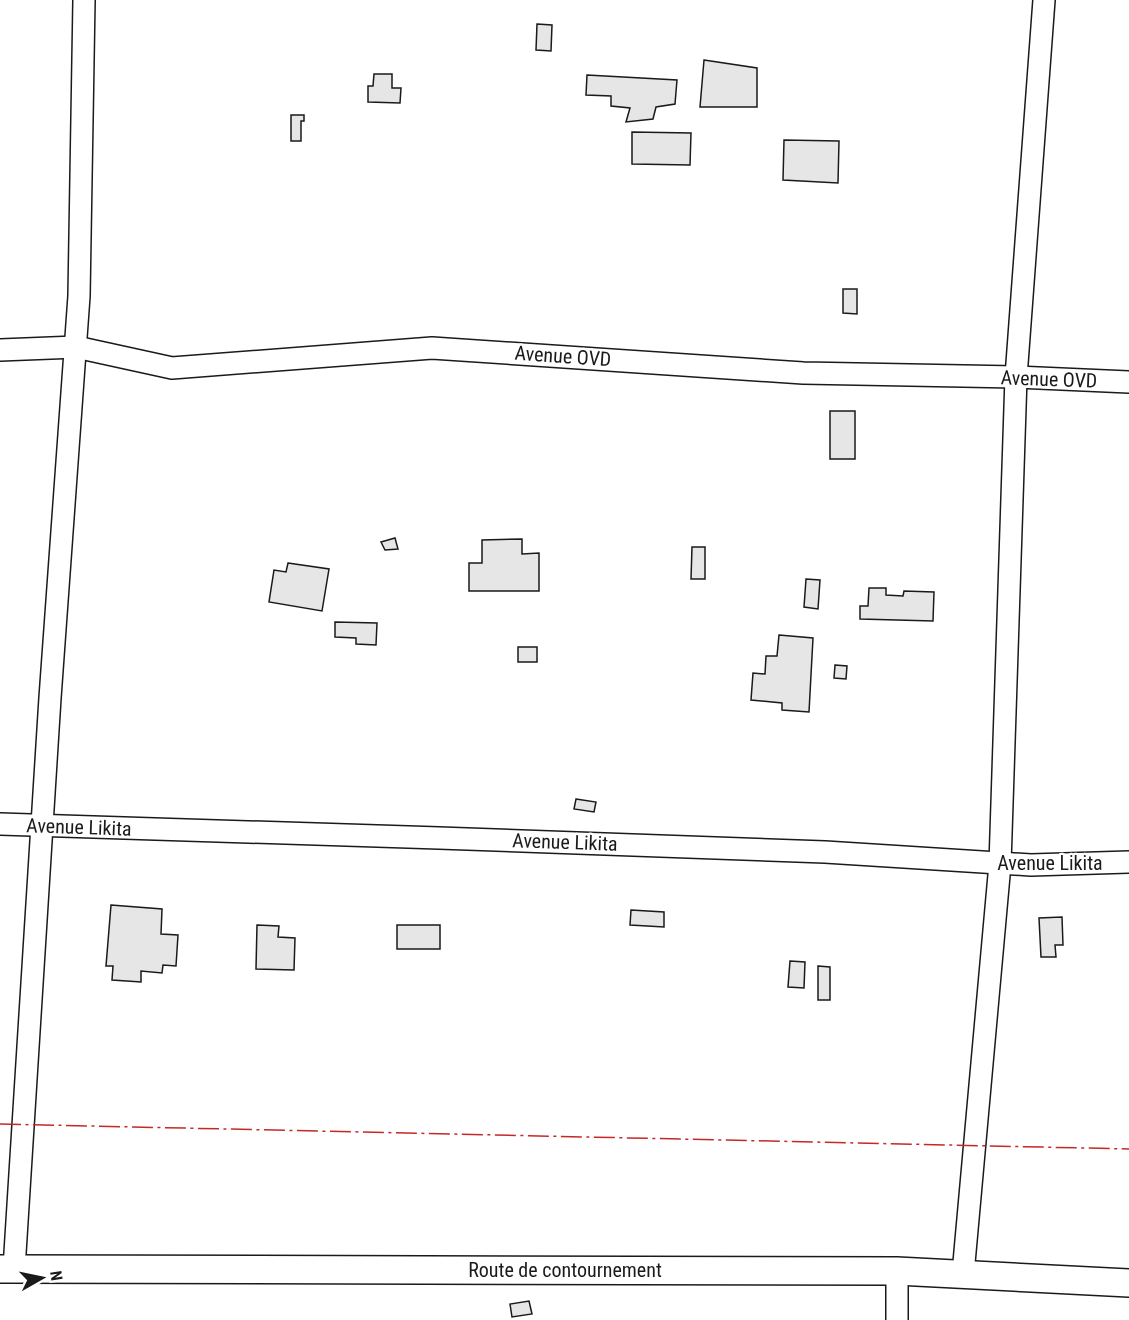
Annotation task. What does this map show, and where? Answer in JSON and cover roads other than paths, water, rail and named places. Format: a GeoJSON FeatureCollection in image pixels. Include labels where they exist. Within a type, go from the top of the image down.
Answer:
{"type":"FeatureCollection","features":[{"type":"Feature","properties":{"kind":"street"},"geometry":{"type":"LineString","coordinates":[[7,1269],[42,826],[80,284],[84,0]]}},
{"type":"Feature","properties":{"kind":"street"},"geometry":{"type":"LineString","coordinates":[[963,1274],[1000,864],[1016,377],[1044,0]]}},
{"type":"Feature","properties":{"kind":"street","name":"Avenue OVD"},"geometry":{"type":"LineString","coordinates":[[0,351],[76,347],[172,368],[432,348],[803,373],[1016,377],[1129,382]]}},
{"type":"Feature","properties":{"kind":"street","name":"Avenue Likita"},"geometry":{"type":"LineString","coordinates":[[0,824],[825,852],[1031,866],[1129,862]]}},
{"type":"Feature","properties":{"kind":"street","name":"Route de contournement"},"geometry":{"type":"LineString","coordinates":[[7,1269],[897,1271],[1129,1283]]}},
{"type":"Feature","properties":{"kind":"street"},"geometry":{"type":"LineString","coordinates":[[897,1271],[897,1320]]}}]}
